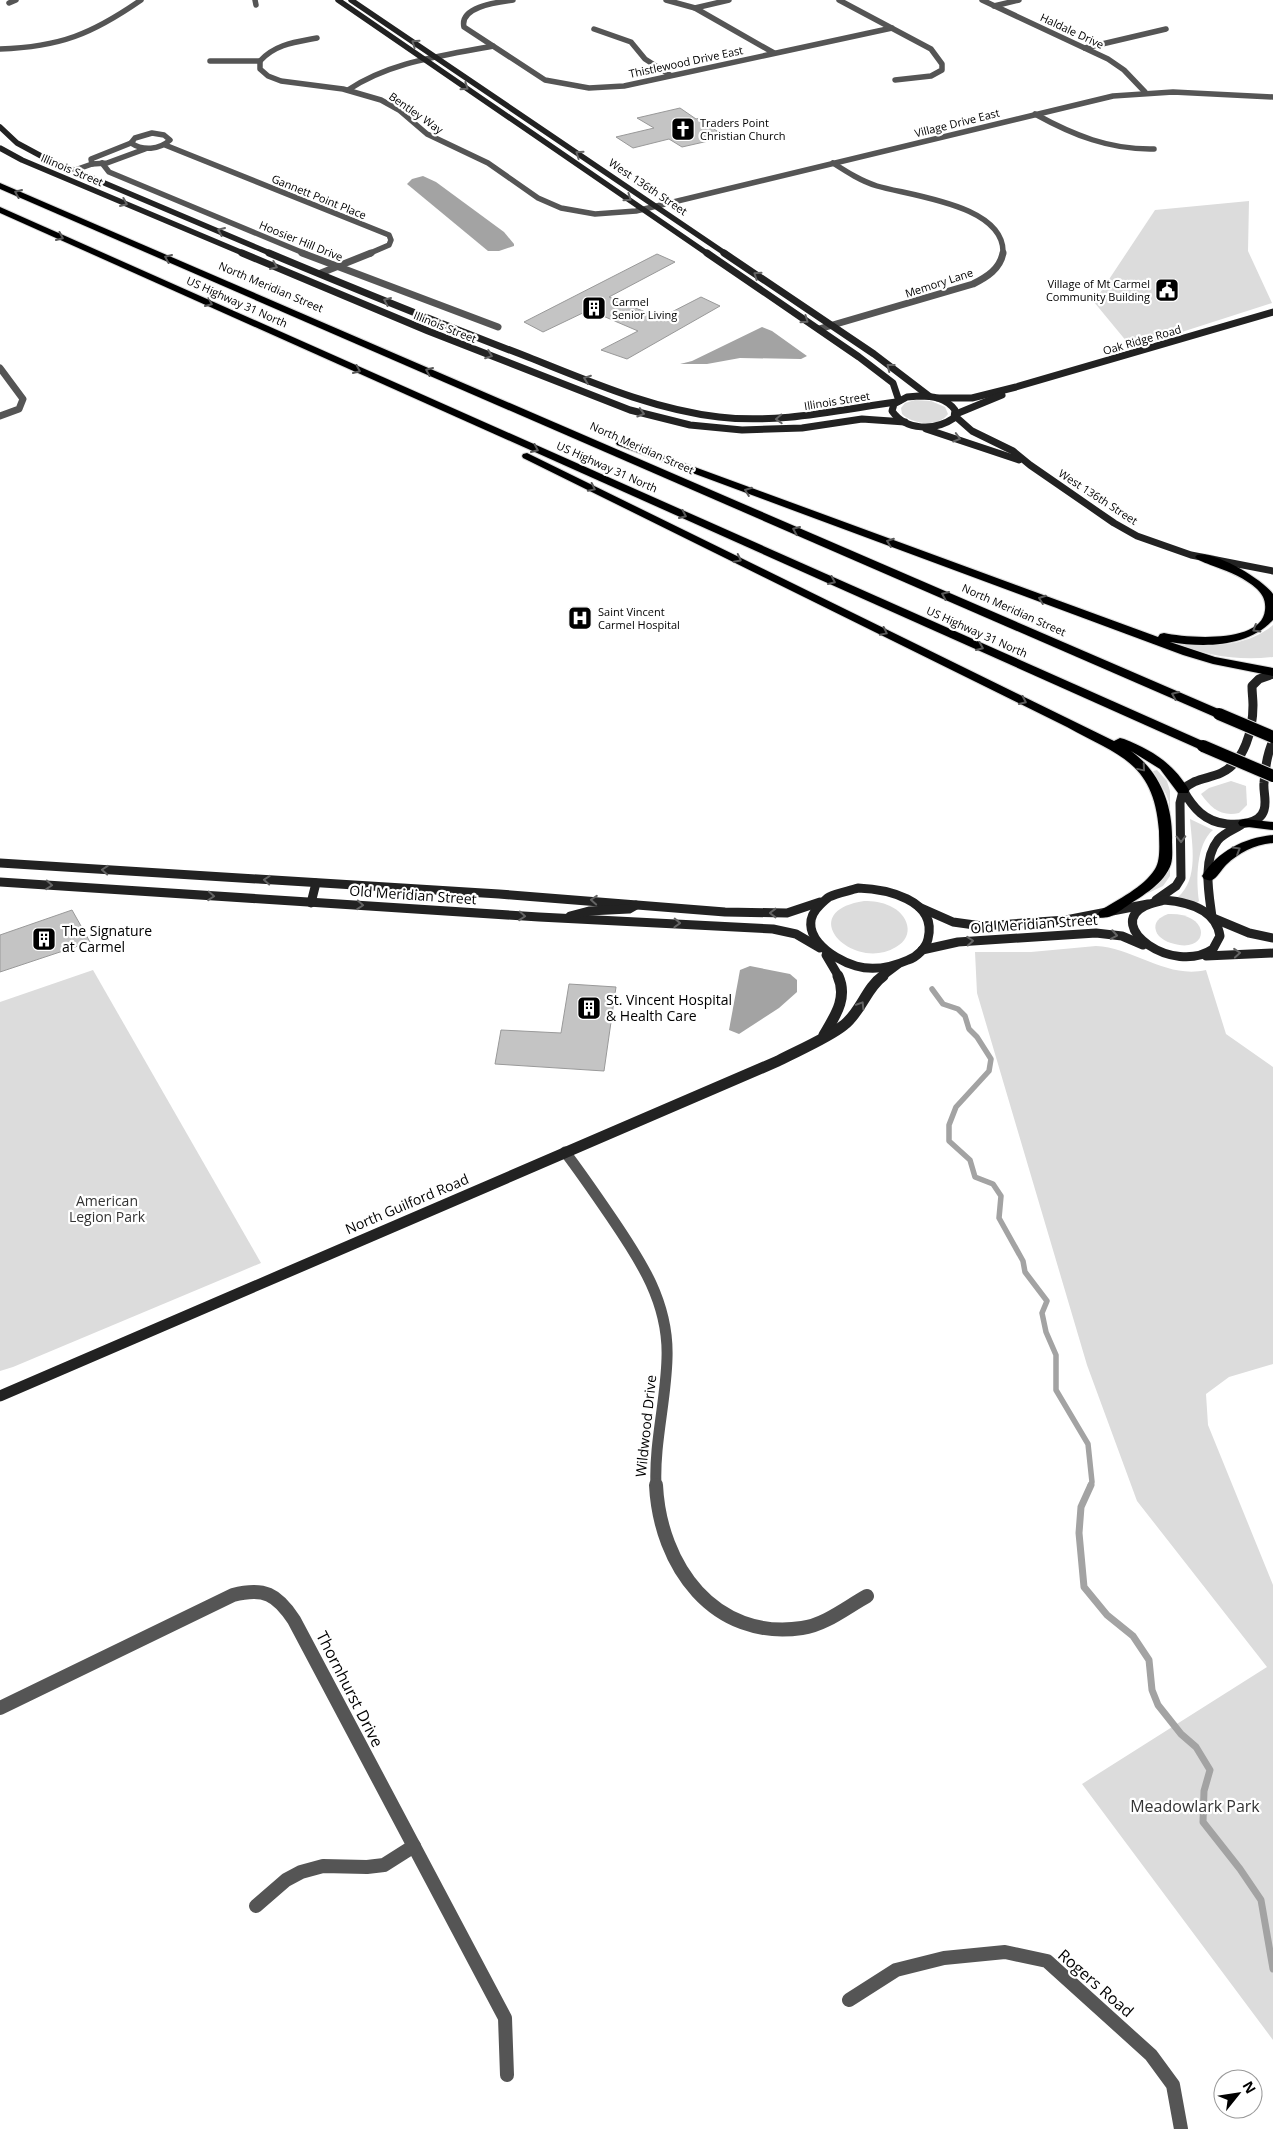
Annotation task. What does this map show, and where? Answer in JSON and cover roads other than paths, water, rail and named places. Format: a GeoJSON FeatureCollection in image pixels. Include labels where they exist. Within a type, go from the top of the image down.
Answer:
{"type":"FeatureCollection","features":[{"type":"Feature","properties":{"kind":"highway","name":"North Meridian Street"},"geometry":{"type":"LineString","coordinates":[[0,186],[1273,737]]}},
{"type":"Feature","properties":{"kind":"highway","name":"US Highway 31 North"},"geometry":{"type":"LineString","coordinates":[[0,210],[1273,776]]}},
{"type":"Feature","properties":{"kind":"highway"},"geometry":{"type":"LineString","coordinates":[[490,397],[549,414],[672,463],[1187,652],[1221,662],[1273,673]]}},
{"type":"Feature","properties":{"kind":"highway"},"geometry":{"type":"LineString","coordinates":[[458,414],[480,434],[1072,724],[1134,759],[1148,775],[1160,797],[1163,809],[1164,857],[1162,869],[1152,881],[1105,914]]}},
{"type":"Feature","properties":{"kind":"highway"},"geometry":{"type":"LineString","coordinates":[[1088,616],[1171,638],[1192,641],[1230,639],[1248,634],[1261,626],[1271,611],[1271,602],[1266,592],[1243,575],[1201,558]]}},
{"type":"Feature","properties":{"kind":"highway"},"geometry":{"type":"LineString","coordinates":[[1221,662],[1273,662]]}},
{"type":"Feature","properties":{"kind":"highway"},"geometry":{"type":"LineString","coordinates":[[1072,724],[1137,748],[1149,755],[1173,774],[1183,790]]}},
{"type":"Feature","properties":{"kind":"highway"},"geometry":{"type":"LineString","coordinates":[[1245,824],[1273,826]]}},
{"type":"Feature","properties":{"kind":"highway"},"geometry":{"type":"LineString","coordinates":[[1209,876],[1234,851],[1254,842],[1273,839]]}},
{"type":"Feature","properties":{"kind":"street"},"geometry":{"type":"LineString","coordinates":[[9,3],[16,0]]}},
{"type":"Feature","properties":{"kind":"street"},"geometry":{"type":"LineString","coordinates":[[0,49],[20,49],[48,45],[85,35],[142,0]]}},
{"type":"Feature","properties":{"kind":"street","name":"West 136th Street"},"geometry":{"type":"LineString","coordinates":[[338,0],[431,59],[650,207],[874,354],[929,396]]}},
{"type":"Feature","properties":{"kind":"street","name":"West 136th Street"},"geometry":{"type":"LineString","coordinates":[[351,0],[431,59],[650,207],[893,383],[898,402],[893,407],[894,414],[908,423],[982,446],[1028,464]]}},
{"type":"Feature","properties":{"kind":"street","name":"Thistlewood Drive East"},"geometry":{"type":"LineString","coordinates":[[513,0],[474,10],[463,20],[464,27],[545,80],[569,87],[607,88],[892,28]]}},
{"type":"Feature","properties":{"kind":"street"},"geometry":{"type":"LineString","coordinates":[[666,0],[695,8],[774,53]]}},
{"type":"Feature","properties":{"kind":"street"},"geometry":{"type":"LineString","coordinates":[[695,8],[729,0]]}},
{"type":"Feature","properties":{"kind":"street"},"geometry":{"type":"LineString","coordinates":[[839,0],[932,49],[942,64],[942,70],[936,75],[895,80]]}},
{"type":"Feature","properties":{"kind":"street","name":"Haldale Drive"},"geometry":{"type":"LineString","coordinates":[[982,0],[1117,64],[1145,92]]}},
{"type":"Feature","properties":{"kind":"street"},"geometry":{"type":"LineString","coordinates":[[994,6],[1019,0]]}},
{"type":"Feature","properties":{"kind":"street"},"geometry":{"type":"LineString","coordinates":[[594,29],[631,42],[645,59],[670,75]]}},
{"type":"Feature","properties":{"kind":"street"},"geometry":{"type":"LineString","coordinates":[[1085,48],[1166,29]]}},
{"type":"Feature","properties":{"kind":"street"},"geometry":{"type":"LineString","coordinates":[[210,61],[260,61],[263,56],[276,48],[317,38]]}},
{"type":"Feature","properties":{"kind":"street"},"geometry":{"type":"LineString","coordinates":[[348,90],[379,72],[493,46]]}},
{"type":"Feature","properties":{"kind":"street","name":"Bentley Way"},"geometry":{"type":"LineString","coordinates":[[260,61],[260,69],[263,73],[281,81],[348,90],[371,96],[390,104],[427,134],[488,163],[538,198],[549,203],[568,210],[586,213],[625,213],[650,207]]}},
{"type":"Feature","properties":{"kind":"street","name":"Village Drive East"},"geometry":{"type":"LineString","coordinates":[[650,207],[1105,97],[1145,92],[1273,97]]}},
{"type":"Feature","properties":{"kind":"street"},"geometry":{"type":"LineString","coordinates":[[1035,114],[1075,135],[1100,144],[1130,149],[1154,149]]}},
{"type":"Feature","properties":{"kind":"street","name":"Illinois Street"},"geometry":{"type":"LineString","coordinates":[[0,127],[12,140],[28,150],[478,338],[646,402],[674,410],[724,418],[772,419],[802,417],[898,402],[913,396],[929,396]]}},
{"type":"Feature","properties":{"kind":"street"},"geometry":{"type":"LineString","coordinates":[[75,170],[92,164],[102,164],[146,148],[165,145],[169,143],[170,138],[159,134],[140,136],[132,140],[131,143],[90,159],[92,164]]}},
{"type":"Feature","properties":{"kind":"street"},"geometry":{"type":"LineString","coordinates":[[131,143],[137,147],[146,148]]}},
{"type":"Feature","properties":{"kind":"street","name":"Gannett Point Place"},"geometry":{"type":"LineString","coordinates":[[165,145],[388,236],[391,240],[389,245],[321,273]]}},
{"type":"Feature","properties":{"kind":"street","name":"Illinois Street"},"geometry":{"type":"LineString","coordinates":[[0,148],[30,163],[420,328],[630,410],[690,425],[742,430],[802,428],[862,420],[908,423]]}},
{"type":"Feature","properties":{"kind":"street","name":"Memory Lane"},"geometry":{"type":"LineString","coordinates":[[819,329],[973,284],[996,268],[1003,251],[1002,243],[996,232],[971,213],[944,203],[869,183],[833,163]]}},
{"type":"Feature","properties":{"kind":"street","name":"Hoosier Hill Drive"},"geometry":{"type":"LineString","coordinates":[[102,164],[109,172],[336,266],[498,327]]}},
{"type":"Feature","properties":{"kind":"street","name":"Oak Ridge Road"},"geometry":{"type":"LineString","coordinates":[[929,396],[938,398],[972,398],[1016,387],[1273,312]]}},
{"type":"Feature","properties":{"kind":"street"},"geometry":{"type":"LineString","coordinates":[[0,368],[23,400],[22,407],[0,416]]}},
{"type":"Feature","properties":{"kind":"street","name":"Oak Ridge Road"},"geometry":{"type":"LineString","coordinates":[[908,423],[928,427],[939,426],[948,422],[956,415],[972,410],[1016,387]]}},
{"type":"Feature","properties":{"kind":"street","name":"West 136th Street"},"geometry":{"type":"LineString","coordinates":[[938,398],[954,407],[956,415],[972,431],[1013,451],[1028,464],[1131,533],[1154,543],[1201,558],[1273,571]]}},
{"type":"Feature","properties":{"kind":"street","name":"West 136th Street"},"geometry":{"type":"LineString","coordinates":[[1246,567],[1273,578]]}},
{"type":"Feature","properties":{"kind":"street"},"geometry":{"type":"LineString","coordinates":[[1273,673],[1259,679],[1252,686],[1252,719],[1243,750],[1236,760],[1226,770],[1193,782],[1183,790],[1180,809],[1181,878],[1172,890],[1140,909],[1133,923],[1134,931],[1146,946],[1167,956],[1190,958],[1273,953]]}},
{"type":"Feature","properties":{"kind":"street"},"geometry":{"type":"LineString","coordinates":[[1200,956],[1210,952],[1219,942],[1220,930],[1212,917],[1208,898],[1212,848],[1216,841],[1258,818],[1264,809],[1265,772],[1273,741]]}},
{"type":"Feature","properties":{"kind":"street"},"geometry":{"type":"LineString","coordinates":[[1183,790],[1194,809],[1205,818],[1224,824],[1245,824]]}},
{"type":"Feature","properties":{"kind":"street","name":"Old Meridian Street"},"geometry":{"type":"LineString","coordinates":[[0,863],[770,914],[794,912],[820,902]]}},
{"type":"Feature","properties":{"kind":"street","name":"Old Meridian Street"},"geometry":{"type":"LineString","coordinates":[[0,882],[311,903],[774,929],[796,934],[821,949]]}},
{"type":"Feature","properties":{"kind":"street"},"geometry":{"type":"LineString","coordinates":[[311,903],[316,883]]}},
{"type":"Feature","properties":{"kind":"street"},"geometry":{"type":"LineString","coordinates":[[821,949],[836,959],[852,965],[870,968],[897,965],[912,959],[922,950],[929,936],[930,929],[928,921],[918,907],[899,894],[872,888],[845,890],[833,894],[820,902],[812,914],[810,928],[821,949],[837,972],[843,988],[841,1003],[824,1035]]}},
{"type":"Feature","properties":{"kind":"street"},"geometry":{"type":"LineString","coordinates":[[1150,903],[1178,901],[1203,910],[1212,917],[1249,933],[1273,938]]}},
{"type":"Feature","properties":{"kind":"street","name":"Old Meridian Street"},"geometry":{"type":"LineString","coordinates":[[918,907],[953,922],[972,926],[1000,926],[1066,920],[1105,914],[1150,903]]}},
{"type":"Feature","properties":{"kind":"street"},"geometry":{"type":"LineString","coordinates":[[562,918],[589,911],[629,909],[638,904]]}},
{"type":"Feature","properties":{"kind":"street","name":"Old Meridian Street"},"geometry":{"type":"LineString","coordinates":[[922,950],[962,942],[1102,933],[1122,936],[1146,946]]}},
{"type":"Feature","properties":{"kind":"street","name":"North Guilford Road"},"geometry":{"type":"LineString","coordinates":[[0,1396],[778,1061],[845,1024],[860,1007],[876,982],[897,965]]}},
{"type":"Feature","properties":{"kind":"street","name":"Wildwood Drive"},"geometry":{"type":"LineString","coordinates":[[565,1152],[636,1254],[660,1300],[665,1320],[668,1358],[654,1469],[655,1494],[658,1516],[664,1536],[674,1559],[691,1587],[711,1608],[734,1620],[756,1627],[778,1630],[803,1628],[821,1621],[867,1596]]}},
{"type":"Feature","properties":{"kind":"street","name":"Thornhurst Drive"},"geometry":{"type":"LineString","coordinates":[[0,1708],[233,1595],[248,1590],[262,1591],[278,1598],[294,1620],[505,2018],[507,2075]]}},
{"type":"Feature","properties":{"kind":"street"},"geometry":{"type":"LineString","coordinates":[[256,1906],[286,1880],[301,1872],[323,1866],[367,1867],[384,1865],[414,1846]]}},
{"type":"Feature","properties":{"kind":"street","name":"Rogers Road"},"geometry":{"type":"LineString","coordinates":[[849,2000],[896,1970],[944,1958],[1005,1952],[1047,1961],[1151,2055],[1173,2085],[1181,2129]]}},
{"type":"Feature","properties":{"kind":"waterway"},"geometry":{"type":"LineString","coordinates":[[932,989],[943,1004],[958,1009],[965,1016],[969,1029],[977,1037],[991,1059],[989,1071],[956,1107],[949,1125],[949,1141],[970,1160],[975,1177],[993,1184],[1001,1196],[999,1218],[1023,1261],[1025,1272],[1047,1301],[1042,1313],[1046,1332],[1056,1355],[1056,1390],[1088,1444],[1092,1482],[1090,1486]]}},
{"type":"Feature","properties":{"kind":"waterway"},"geometry":{"type":"LineString","coordinates":[[1091,1485],[1081,1507],[1079,1533],[1084,1587],[1107,1615],[1133,1636],[1149,1660],[1152,1690],[1158,1705],[1181,1734],[1196,1747],[1210,1770],[1204,1791],[1203,1822],[1240,1869],[1261,1900],[1273,1969]]}},
{"type":"Feature","properties":{"kind":"place","name":"Traders Point Christian Church"},"geometry":{"type":"Point","coordinates":[683,129]}},
{"type":"Feature","properties":{"kind":"place","name":"Village of Mt Carmel Community Building"},"geometry":{"type":"Point","coordinates":[1167,290]}},
{"type":"Feature","properties":{"kind":"place","name":"Carmel Senior Living"},"geometry":{"type":"Point","coordinates":[594,308]}},
{"type":"Feature","properties":{"kind":"place","name":"Saint Vincent Carmel Hospital"},"geometry":{"type":"Point","coordinates":[580,618]}},
{"type":"Feature","properties":{"kind":"place","name":"The Signature at Carmel"},"geometry":{"type":"Point","coordinates":[44,939]}},
{"type":"Feature","properties":{"kind":"place","name":"St. Vincent Hospital & Health Care"},"geometry":{"type":"Point","coordinates":[589,1008]}},
{"type":"Feature","properties":{"kind":"park label","name":"American Legion Park"},"geometry":{"type":"Point","coordinates":[107,1210]}},
{"type":"Feature","properties":{"kind":"park label","name":"Meadowlark Park"},"geometry":{"type":"Point","coordinates":[1195,1806]}}]}
